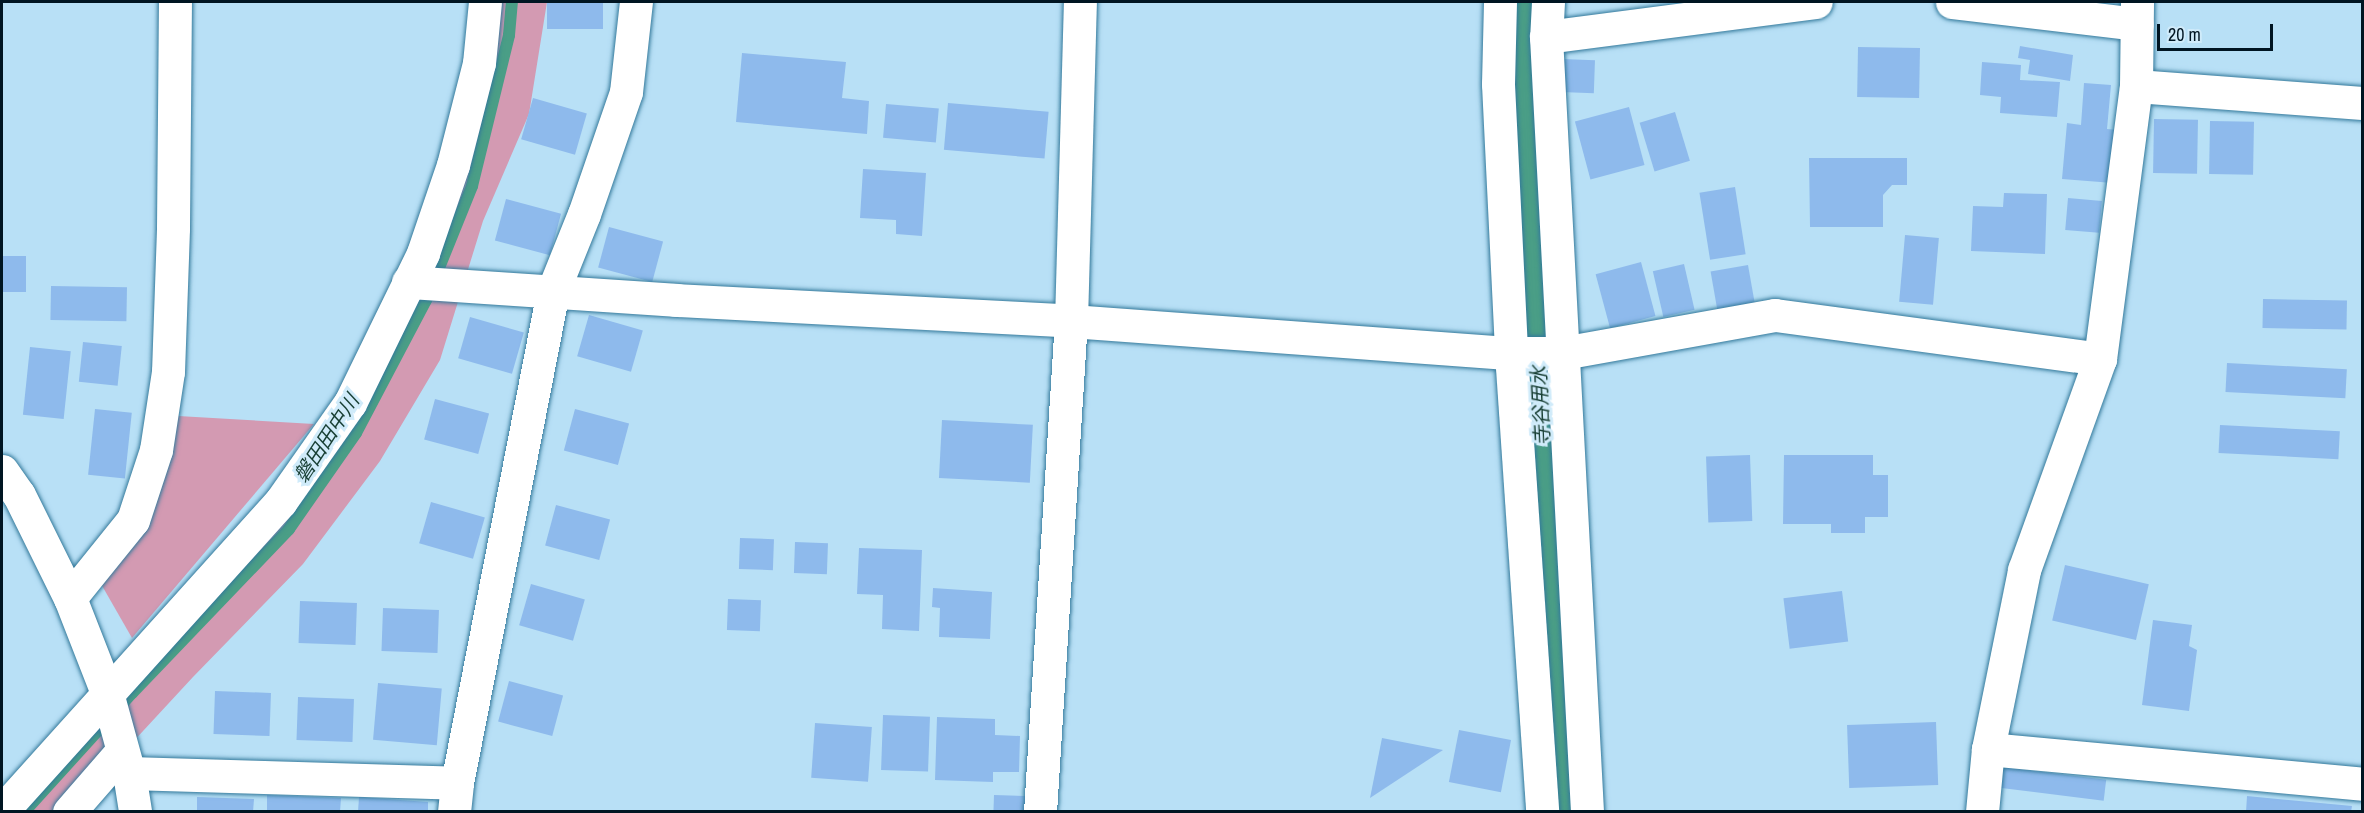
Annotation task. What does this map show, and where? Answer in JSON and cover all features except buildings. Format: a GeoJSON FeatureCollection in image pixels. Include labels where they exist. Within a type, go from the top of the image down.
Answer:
{"type":"FeatureCollection","features":[{"type":"Feature","properties":{"kind":"street"},"geometry":{"type":"LineString","coordinates":[[70,598],[133,520],[156,450],[168,372],[173,228],[175,2]]}},
{"type":"Feature","properties":{"kind":"street"},"geometry":{"type":"LineString","coordinates":[[2,811],[108,699],[281,501],[350,403],[423,253],[453,165],[479,63],[485,2]]}},
{"type":"Feature","properties":{"kind":"street"},"geometry":{"type":"LineString","coordinates":[[124,756],[455,797],[553,291],[584,214],[626,92],[636,2]]}},
{"type":"Feature","properties":{"kind":"street"},"geometry":{"type":"LineString","coordinates":[[1040,812],[1071,321],[1080,2]]}},
{"type":"Feature","properties":{"kind":"street"},"geometry":{"type":"LineString","coordinates":[[1500,2],[1498,84],[1511,353],[1542,812]]}},
{"type":"Feature","properties":{"kind":"street"},"geometry":{"type":"LineString","coordinates":[[1548,2],[1546,37],[1587,812]]}},
{"type":"Feature","properties":{"kind":"street"},"geometry":{"type":"LineString","coordinates":[[1546,37],[1816,2]]}},
{"type":"Feature","properties":{"kind":"street"},"geometry":{"type":"LineString","coordinates":[[1952,2],[2137,13],[2136,86],[2100,359],[2024,570],[1988,749],[1982,812]]}},
{"type":"Feature","properties":{"kind":"street"},"geometry":{"type":"LineString","coordinates":[[2136,86],[2362,103]]}},
{"type":"Feature","properties":{"kind":"street"},"geometry":{"type":"LineString","coordinates":[[408,282],[1071,321],[1511,353],[1563,353],[1775,315],[2100,359]]}},
{"type":"Feature","properties":{"kind":"street"},"geometry":{"type":"LineString","coordinates":[[2,471],[19,495],[70,598],[108,699],[124,756],[135,812]]}},
{"type":"Feature","properties":{"kind":"street"},"geometry":{"type":"LineString","coordinates":[[1988,749],[2362,784]]}},
{"type":"Feature","properties":{"kind":"street"},"geometry":{"type":"LineString","coordinates":[[69,812],[124,756]]}},
{"type":"Feature","properties":{"kind":"shaded area"},"geometry":{"type":"Polygon","coordinates":[[[480,2],[547,2],[529,114],[483,221],[440,360],[380,461],[303,564],[193,677],[69,811],[2,812],[281,501],[434,219],[480,2]]]}},
{"type":"Feature","properties":{"kind":"shaded area"},"geometry":{"type":"Polygon","coordinates":[[[161,415],[314,424],[132,638],[93,570],[161,415]]]}},
{"type":"Feature","properties":{"kind":"waterway","name":"磐田田中川"},"geometry":{"type":"LineString","coordinates":[[24,812],[132,693],[289,529],[356,433],[426,300],[472,186],[509,35],[512,2]]}},
{"type":"Feature","properties":{"kind":"waterway","name":"寺谷用水"},"geometry":{"type":"LineString","coordinates":[[1524,2],[1518,45],[1531,301],[1563,812]]}}]}
